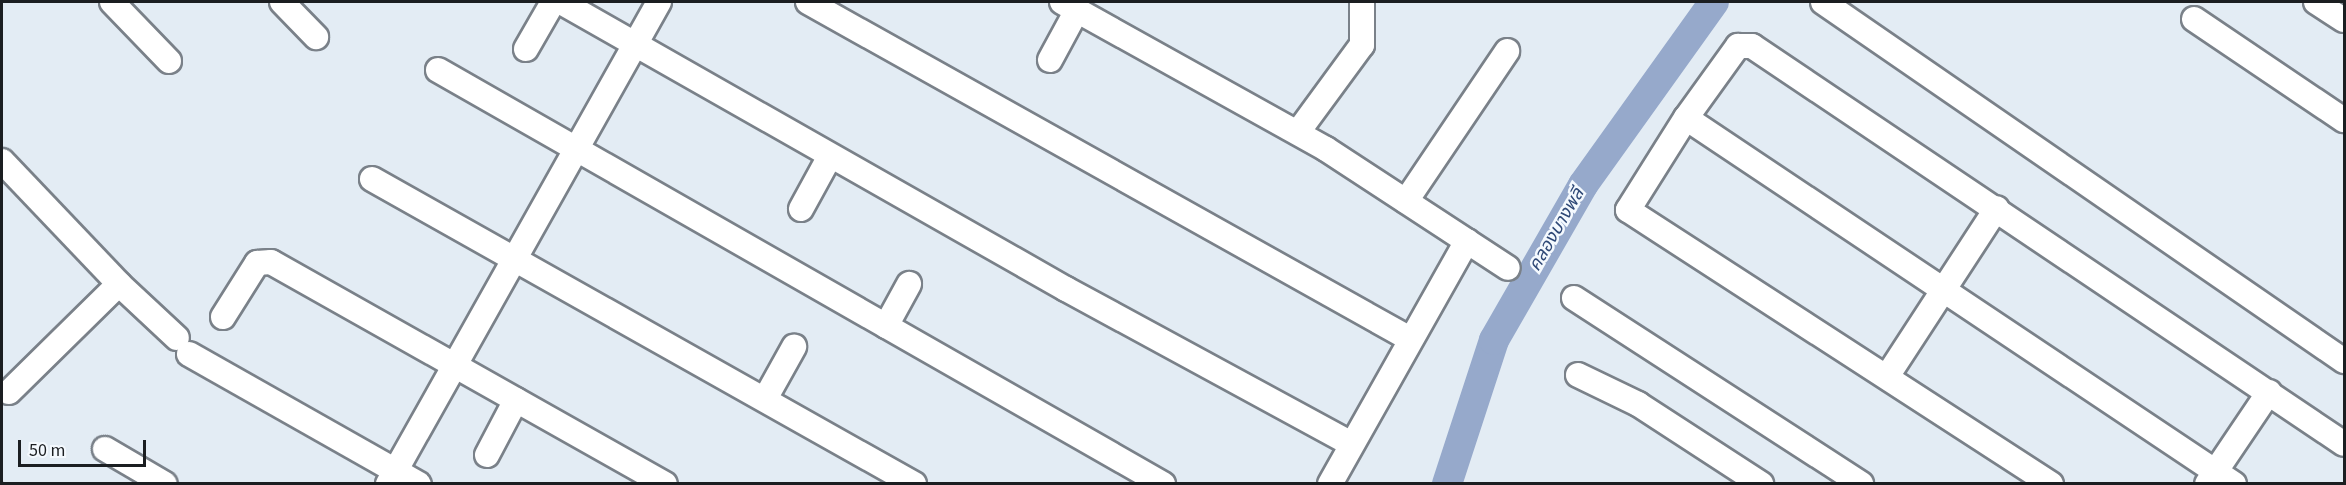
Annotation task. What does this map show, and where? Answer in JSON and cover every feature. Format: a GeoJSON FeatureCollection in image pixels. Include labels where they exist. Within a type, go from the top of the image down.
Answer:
{"type":"FeatureCollection","features":[{"type":"Feature","properties":{"kind":"street"},"geometry":{"type":"LineString","coordinates":[[112,2],[169,61]]}},
{"type":"Feature","properties":{"kind":"street"},"geometry":{"type":"LineString","coordinates":[[282,2],[316,37]]}},
{"type":"Feature","properties":{"kind":"street"},"geometry":{"type":"LineString","coordinates":[[525,49],[553,2]]}},
{"type":"Feature","properties":{"kind":"street"},"geometry":{"type":"LineString","coordinates":[[561,2],[830,156],[1351,444]]}},
{"type":"Feature","properties":{"kind":"street"},"geometry":{"type":"LineString","coordinates":[[392,477],[659,2]]}},
{"type":"Feature","properties":{"kind":"street"},"geometry":{"type":"LineString","coordinates":[[808,2],[1410,339]]}},
{"type":"Feature","properties":{"kind":"street"},"geometry":{"type":"LineString","coordinates":[[1298,132],[1362,45],[1362,2]]}},
{"type":"Feature","properties":{"kind":"street"},"geometry":{"type":"LineString","coordinates":[[1823,2],[2344,361]]}},
{"type":"Feature","properties":{"kind":"street"},"geometry":{"type":"LineString","coordinates":[[2316,2],[2344,20]]}},
{"type":"Feature","properties":{"kind":"street"},"geometry":{"type":"LineString","coordinates":[[1050,60],[1069,6],[1298,132],[1508,268]]}},
{"type":"Feature","properties":{"kind":"street"},"geometry":{"type":"LineString","coordinates":[[2194,19],[2344,120]]}},
{"type":"Feature","properties":{"kind":"street"},"geometry":{"type":"LineString","coordinates":[[2051,483],[1888,375],[1633,216],[1628,210],[1630,203],[1686,118],[1738,46],[1745,43],[1997,208],[2344,444]]}},
{"type":"Feature","properties":{"kind":"street"},"geometry":{"type":"LineString","coordinates":[[1406,201],[1508,51]]}},
{"type":"Feature","properties":{"kind":"street"},"geometry":{"type":"LineString","coordinates":[[438,70],[574,151],[1163,483]]}},
{"type":"Feature","properties":{"kind":"street"},"geometry":{"type":"LineString","coordinates":[[1686,118],[1943,287],[2219,479],[2269,392]]}},
{"type":"Feature","properties":{"kind":"street"},"geometry":{"type":"LineString","coordinates":[[801,209],[830,156]]}},
{"type":"Feature","properties":{"kind":"street"},"geometry":{"type":"LineString","coordinates":[[2,161],[119,284],[183,346],[392,477],[419,483]]}},
{"type":"Feature","properties":{"kind":"street"},"geometry":{"type":"LineString","coordinates":[[372,179],[914,483]]}},
{"type":"Feature","properties":{"kind":"street"},"geometry":{"type":"LineString","coordinates":[[1888,375],[1943,287],[1997,208]]}},
{"type":"Feature","properties":{"kind":"street"},"geometry":{"type":"LineString","coordinates":[[1330,483],[1467,241]]}},
{"type":"Feature","properties":{"kind":"street"},"geometry":{"type":"LineString","coordinates":[[223,317],[257,263],[271,262],[665,483]]}},
{"type":"Feature","properties":{"kind":"street"},"geometry":{"type":"LineString","coordinates":[[9,392],[119,284]]}},
{"type":"Feature","properties":{"kind":"street"},"geometry":{"type":"LineString","coordinates":[[886,326],[909,284]]}},
{"type":"Feature","properties":{"kind":"street"},"geometry":{"type":"LineString","coordinates":[[1574,297],[1861,483]]}},
{"type":"Feature","properties":{"kind":"street"},"geometry":{"type":"LineString","coordinates":[[765,399],[794,347]]}},
{"type":"Feature","properties":{"kind":"street"},"geometry":{"type":"LineString","coordinates":[[1578,375],[1638,404],[1761,483]]}},
{"type":"Feature","properties":{"kind":"street"},"geometry":{"type":"LineString","coordinates":[[486,455],[516,400]]}},
{"type":"Feature","properties":{"kind":"street"},"geometry":{"type":"LineString","coordinates":[[105,449],[165,483]]}},
{"type":"Feature","properties":{"kind":"waterway","name":"คลองบางพลี"},"geometry":{"type":"LineString","coordinates":[[1447,484],[1494,340],[1583,185],[1714,2]]}}]}
